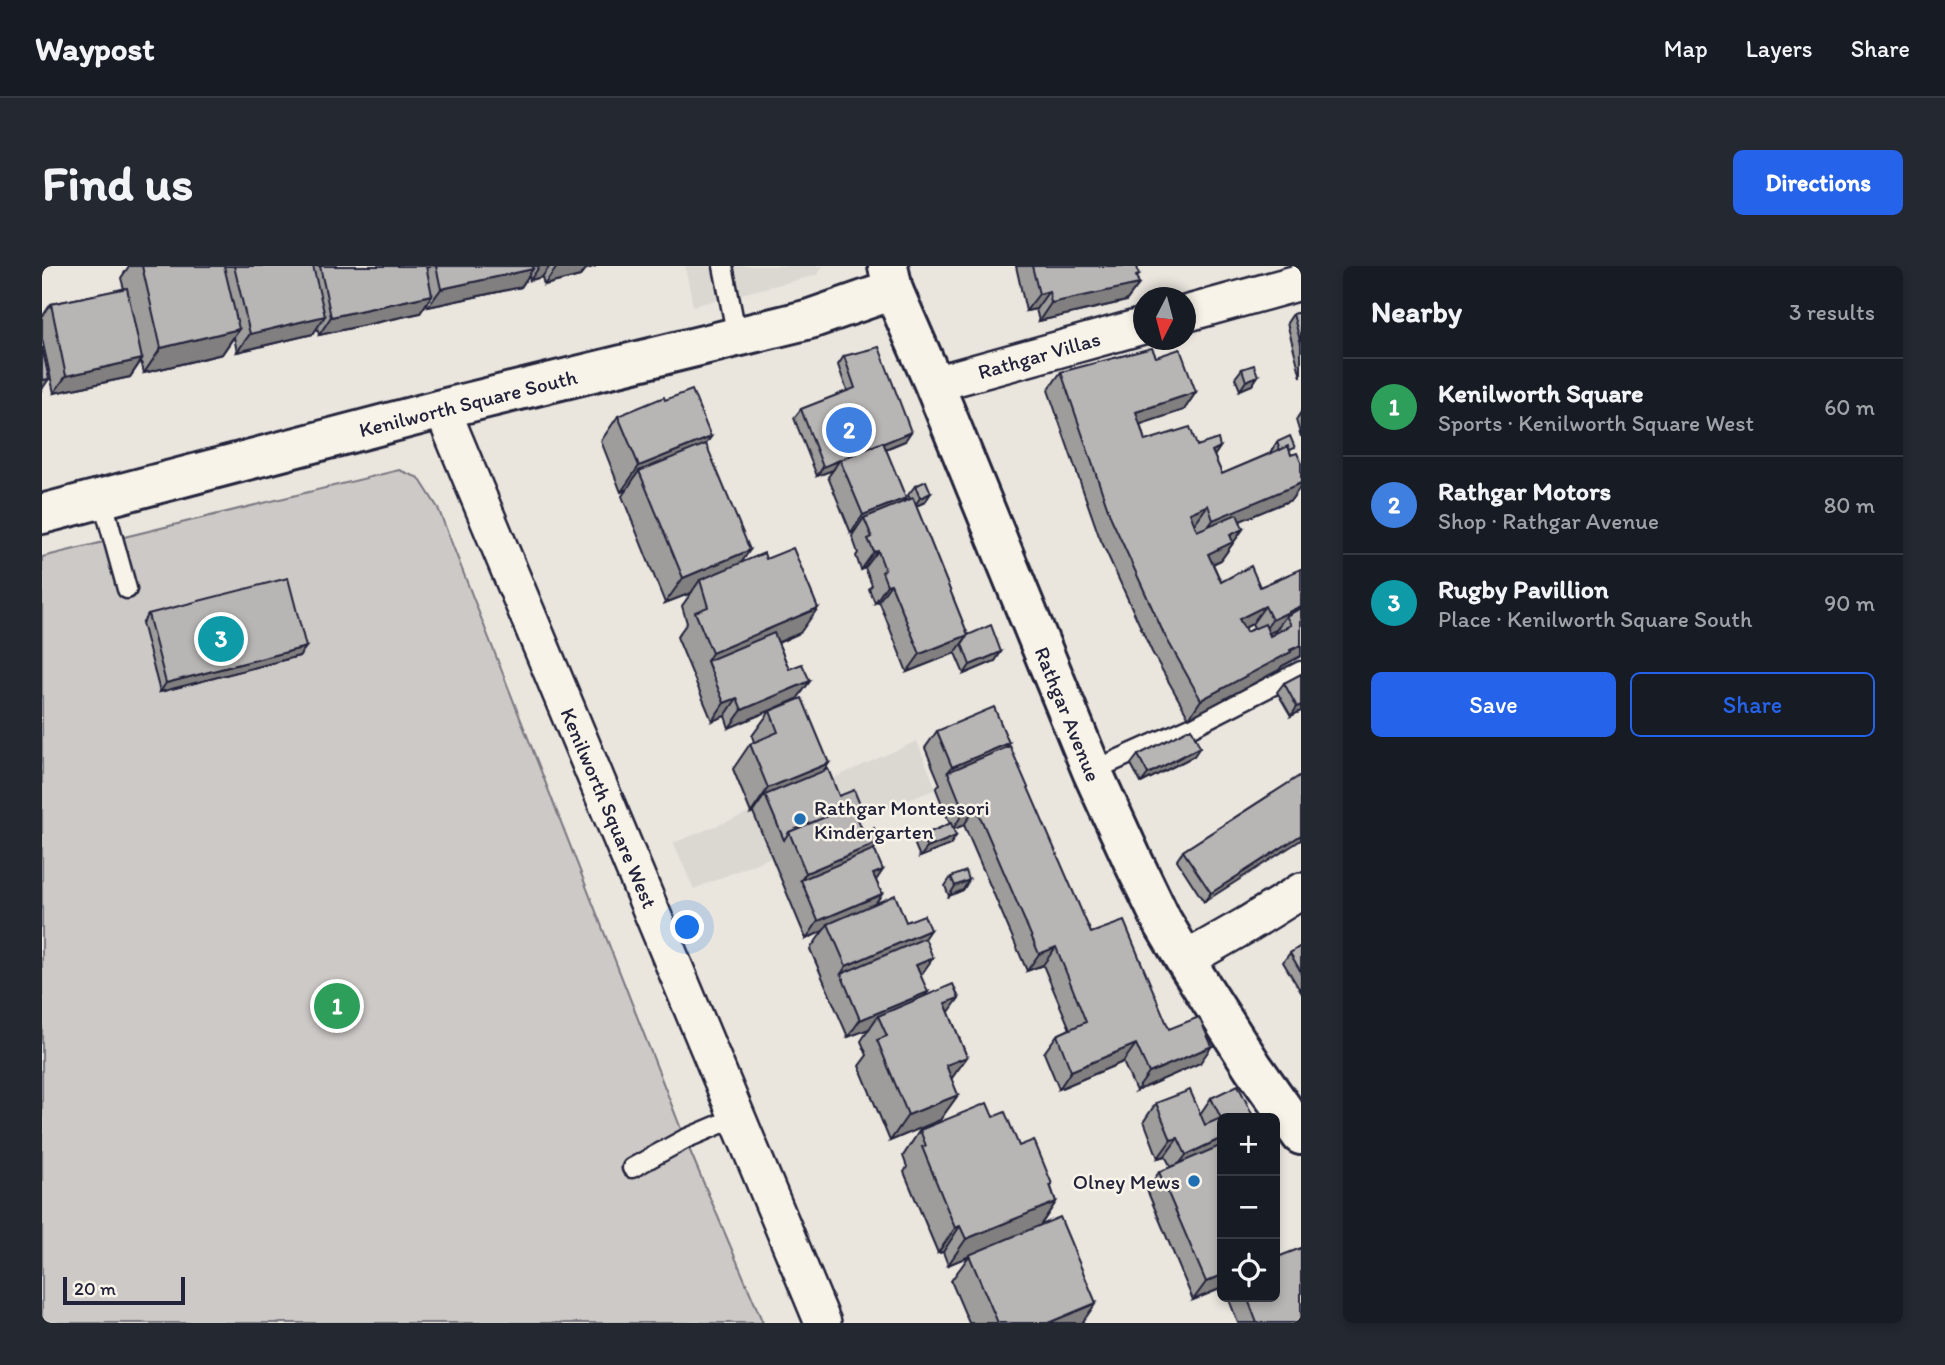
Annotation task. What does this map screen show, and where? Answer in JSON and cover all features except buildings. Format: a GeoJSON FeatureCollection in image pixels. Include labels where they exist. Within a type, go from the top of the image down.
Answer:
{"type":"FeatureCollection","features":[{"type":"Feature","properties":{"kind":"street","name":"Kenilworth Square South"},"geometry":{"type":"LineString","coordinates":[[42,514],[442,409],[810,319],[890,278]]}},
{"type":"Feature","properties":{"kind":"street","name":"Rathgar Avenue"},"geometry":{"type":"LineString","coordinates":[[890,278],[1092,771],[1162,921],[1252,1067],[1301,1135]]}},
{"type":"Feature","properties":{"kind":"street"},"geometry":{"type":"LineString","coordinates":[[1196,311],[1301,282]]}},
{"type":"Feature","properties":{"kind":"street","name":"Rathgar Villas"},"geometry":{"type":"LineString","coordinates":[[934,384],[1133,329]]}},
{"type":"Feature","properties":{"kind":"street","name":"Kenilworth Square West"},"geometry":{"type":"LineString","coordinates":[[442,409],[823,1323]]}},
{"type":"Feature","properties":{"kind":"street"},"geometry":{"type":"LineString","coordinates":[[1185,960],[1301,891]]}},
{"type":"Feature","properties":{"kind":"lane"},"geometry":{"type":"LineString","coordinates":[[723,266],[737,337]]}},
{"type":"Feature","properties":{"kind":"lane"},"geometry":{"type":"LineString","coordinates":[[102,498],[127,589]]}},
{"type":"Feature","properties":{"kind":"lane"},"geometry":{"type":"LineString","coordinates":[[1092,771],[1193,726],[1301,671]]}},
{"type":"Feature","properties":{"kind":"lane"},"geometry":{"type":"LineString","coordinates":[[632,1168],[685,1139],[737,1117]]}},
{"type":"Feature","properties":{"kind":"shaded area"},"geometry":{"type":"Polygon","coordinates":[[[685,266],[823,266],[817,275],[693,306],[685,266]]]}},
{"type":"Feature","properties":{"kind":"shaded area"},"geometry":{"type":"Polygon","coordinates":[[[399,470],[419,478],[438,508],[685,1139],[763,1323],[42,1323],[42,557],[399,470]]]}},
{"type":"Feature","properties":{"kind":"shaded area","name":"Rathgar Montessori Kindergarten"},"geometry":{"type":"Polygon","coordinates":[[[917,741],[936,789],[694,889],[673,843],[811,788],[917,741]]]}},
{"type":"Feature","properties":{"kind":"place","name":"Rathgar Motors"},"geometry":{"type":"Point","coordinates":[849,430]}},
{"type":"Feature","properties":{"kind":"place","name":"Rugby Pavillion"},"geometry":{"type":"Point","coordinates":[221,639]}},
{"type":"Feature","properties":{"kind":"place","name":"Rathgar Montessori Kindergarten"},"geometry":{"type":"Point","coordinates":[800,819]}},
{"type":"Feature","properties":{"kind":"place","name":"Kenilworth Square"},"geometry":{"type":"Point","coordinates":[337,1006]}},
{"type":"Feature","properties":{"kind":"place","name":"Olney Mews"},"geometry":{"type":"Point","coordinates":[1194,1181]}}]}
